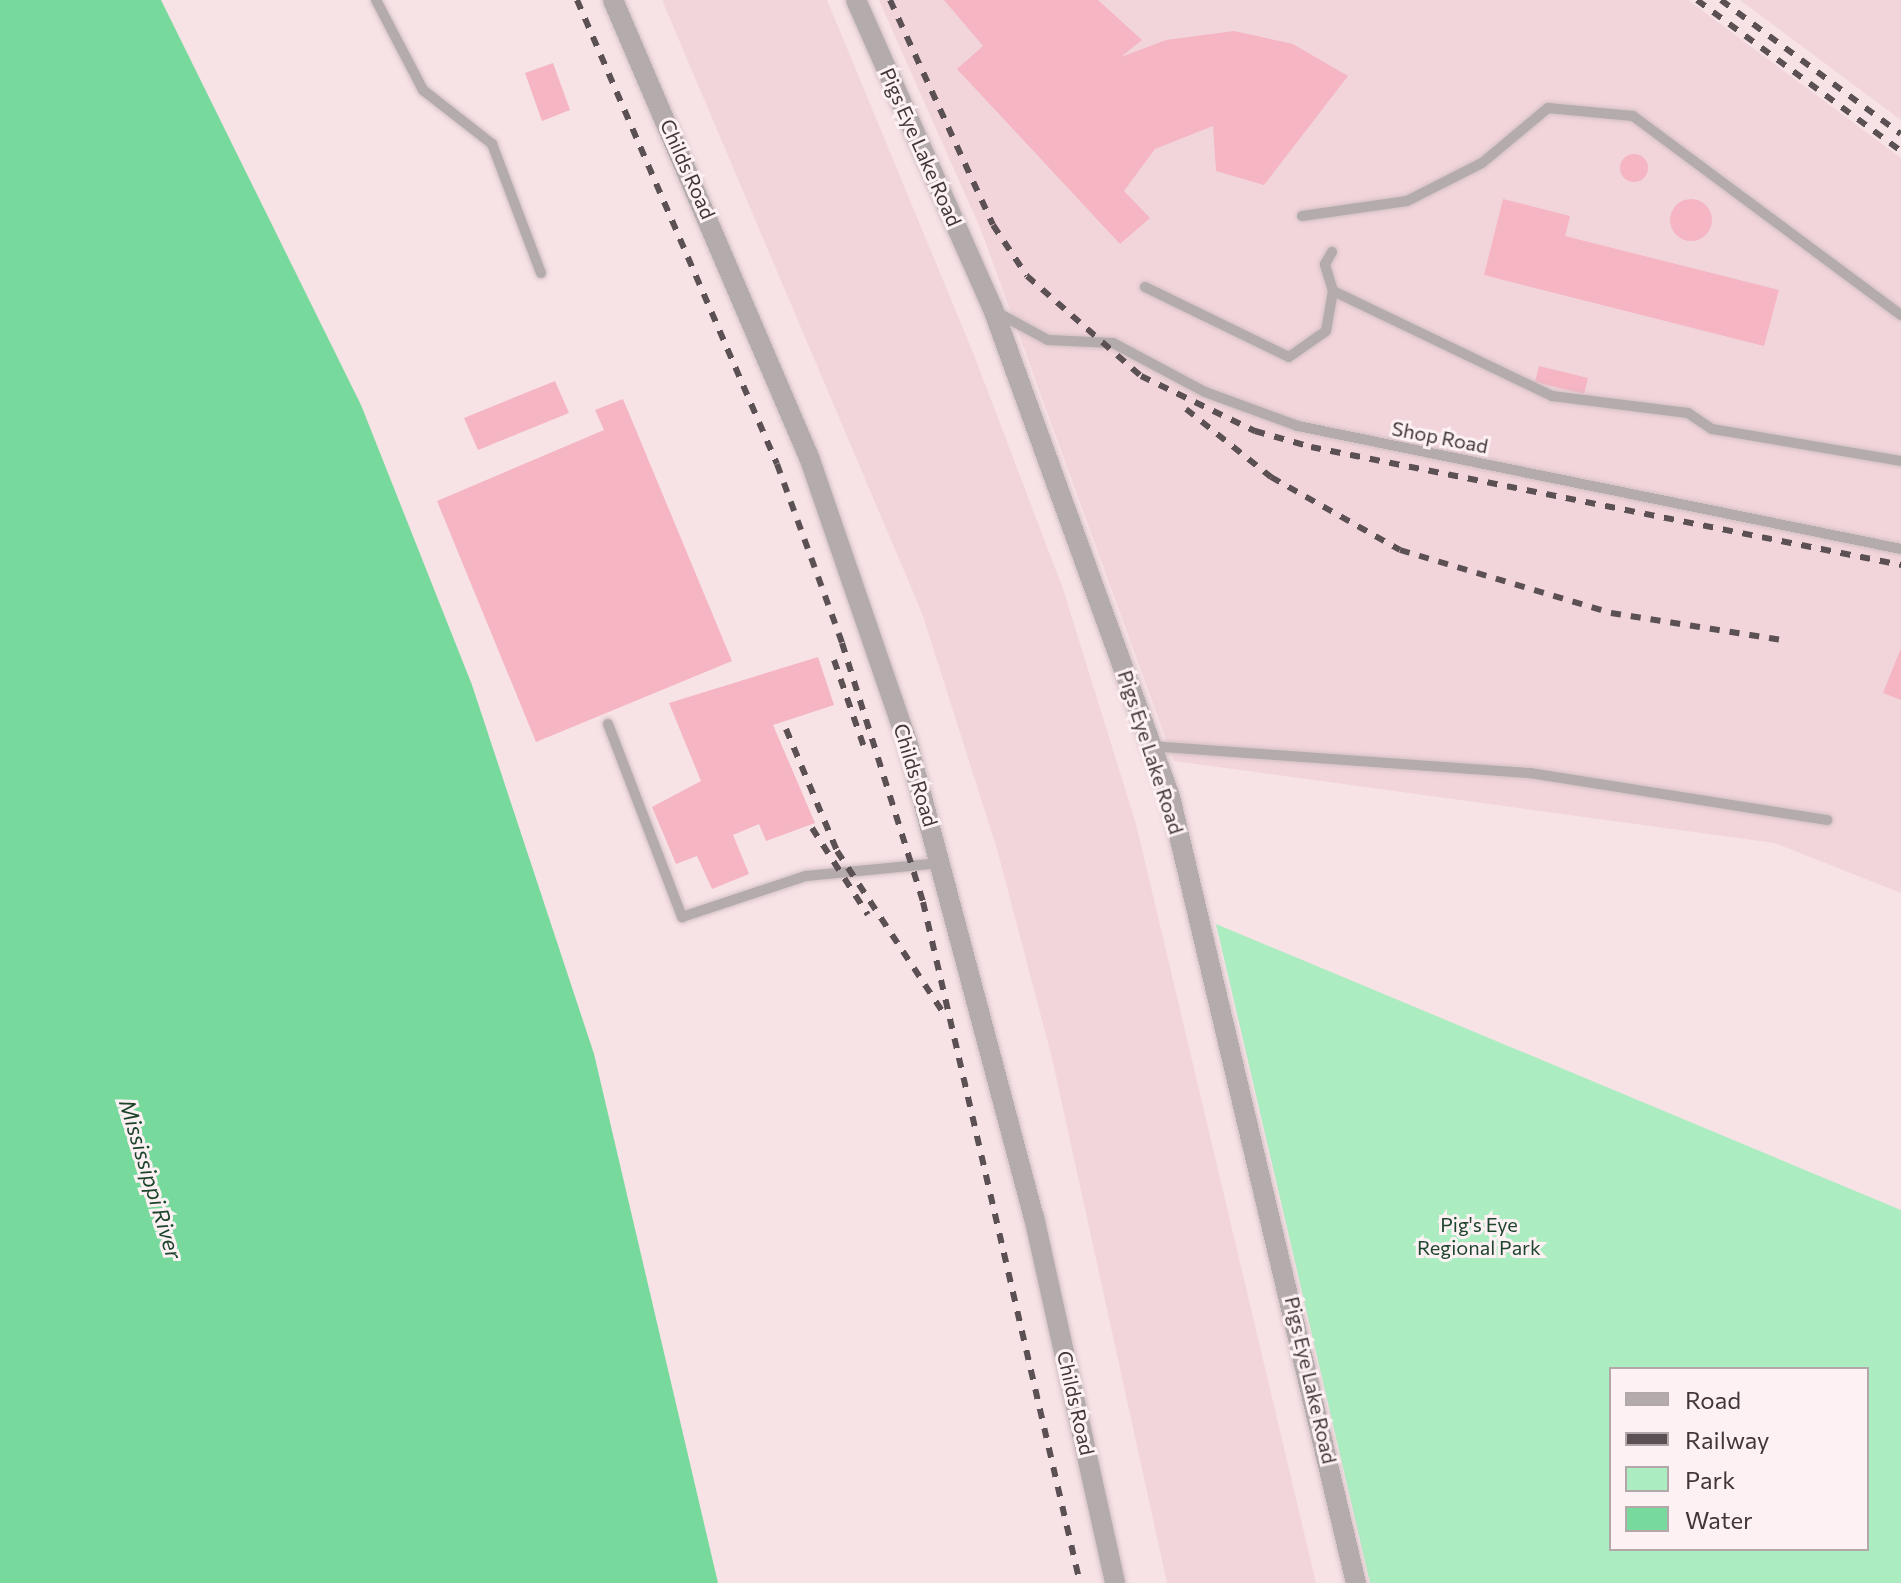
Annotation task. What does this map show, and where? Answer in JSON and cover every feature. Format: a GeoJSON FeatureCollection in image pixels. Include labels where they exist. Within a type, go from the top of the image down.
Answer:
{"type":"FeatureCollection","features":[{"type":"Feature","properties":{"kind":"street","name":"Childs Road"},"geometry":{"type":"LineString","coordinates":[[613,0],[809,457],[942,862],[1034,1217],[1115,1583]]}},
{"type":"Feature","properties":{"kind":"street","name":"Pigs Eye Lake Road"},"geometry":{"type":"LineString","coordinates":[[856,0],[993,309],[1151,746],[1275,1221],[1356,1583]]}},
{"type":"Feature","properties":{"kind":"lane"},"geometry":{"type":"LineString","coordinates":[[376,0],[423,90],[492,144],[541,273]]}},
{"type":"Feature","properties":{"kind":"lane"},"geometry":{"type":"LineString","coordinates":[[1302,216],[1407,201],[1482,163],[1548,108],[1633,116],[1901,315]]}},
{"type":"Feature","properties":{"kind":"lane"},"geometry":{"type":"LineString","coordinates":[[1145,287],[1289,357],[1326,331],[1333,291],[1325,264],[1332,252]]}},
{"type":"Feature","properties":{"kind":"lane"},"geometry":{"type":"LineString","coordinates":[[1333,291],[1552,396],[1688,413],[1712,429],[1901,461]]}},
{"type":"Feature","properties":{"kind":"lane","name":"Shop Road"},"geometry":{"type":"LineString","coordinates":[[993,309],[1048,340],[1113,343],[1205,392],[1298,426],[1901,549]]}},
{"type":"Feature","properties":{"kind":"lane"},"geometry":{"type":"LineString","coordinates":[[608,724],[682,917],[819,873],[942,862]]}},
{"type":"Feature","properties":{"kind":"lane"},"geometry":{"type":"LineString","coordinates":[[1151,746],[1530,773],[1827,820]]}},
{"type":"Feature","properties":{"kind":"shaded area"},"geometry":{"type":"Polygon","coordinates":[[[662,0],[827,0],[974,355],[1063,589],[1136,824],[1316,1583],[1167,1583],[1052,1058],[997,849],[922,613],[662,0]]]}},
{"type":"Feature","properties":{"kind":"shaded area"},"geometry":{"type":"Polygon","coordinates":[[[879,0],[1688,0],[1901,158],[1901,893],[1775,843],[1174,761],[981,230],[879,0]]]}},
{"type":"Feature","properties":{"kind":"shaded area"},"geometry":{"type":"Polygon","coordinates":[[[1740,0],[1901,0],[1901,120],[1740,0]]]}},
{"type":"Feature","properties":{"kind":"green space","name":"Pig's Eye Regional Park"},"geometry":{"type":"Polygon","coordinates":[[[1216,924],[1901,1210],[1901,1583],[1370,1583],[1216,924]]]}},
{"type":"Feature","properties":{"kind":"water","name":"Mississippi River"},"geometry":{"type":"Polygon","coordinates":[[[0,0],[161,0],[361,405],[472,685],[594,1054],[718,1583],[0,1583],[0,0]]]}},
{"type":"Feature","properties":{"kind":"building"},"geometry":{"type":"Polygon","coordinates":[[[944,0],[1098,0],[1142,40],[1121,57],[1166,40],[1234,31],[1293,44],[1348,76],[1264,185],[1216,171],[1213,126],[1155,149],[1124,191],[1150,218],[1120,244],[957,69],[983,46],[944,0]]]}},
{"type":"Feature","properties":{"kind":"building"},"geometry":{"type":"Polygon","coordinates":[[[553,63],[570,110],[542,121],[525,73],[553,63]]]}},
{"type":"Feature","properties":{"kind":"building"},"geometry":{"type":"Polygon","coordinates":[[[1634,154],[1644,158],[1648,168],[1644,178],[1634,182],[1624,178],[1620,168],[1624,158],[1634,154]]]}},
{"type":"Feature","properties":{"kind":"building"},"geometry":{"type":"Polygon","coordinates":[[[1503,199],[1570,216],[1565,236],[1779,290],[1764,346],[1484,275],[1503,199]]]}},
{"type":"Feature","properties":{"kind":"building"},"geometry":{"type":"Polygon","coordinates":[[[1691,199],[1706,205],[1712,220],[1706,235],[1691,241],[1676,235],[1670,220],[1676,205],[1691,199]]]}},
{"type":"Feature","properties":{"kind":"building"},"geometry":{"type":"Polygon","coordinates":[[[1539,366],[1588,378],[1584,394],[1535,382],[1539,366]]]}},
{"type":"Feature","properties":{"kind":"building"},"geometry":{"type":"Polygon","coordinates":[[[555,381],[569,413],[478,450],[464,418],[555,381]]]}},
{"type":"Feature","properties":{"kind":"building"},"geometry":{"type":"Polygon","coordinates":[[[623,399],[732,661],[536,742],[437,501],[604,430],[595,410],[623,399]]]}},
{"type":"Feature","properties":{"kind":"building"},"geometry":{"type":"Polygon","coordinates":[[[1901,648],[1901,700],[1883,693],[1901,648]]]}},
{"type":"Feature","properties":{"kind":"building"},"geometry":{"type":"Polygon","coordinates":[[[818,657],[834,705],[773,725],[815,823],[766,841],[759,824],[733,835],[749,874],[712,889],[697,856],[676,864],[652,807],[701,781],[669,703],[818,657]]]}},
{"type":"Feature","properties":{"kind":"railway"},"geometry":{"type":"LineString","coordinates":[[577,0],[777,464],[842,643],[923,902],[1080,1583]]}},
{"type":"Feature","properties":{"kind":"railway"},"geometry":{"type":"LineString","coordinates":[[890,0],[993,225],[1027,276],[1141,376],[1255,431],[1311,447],[1901,565]]}},
{"type":"Feature","properties":{"kind":"railway"},"geometry":{"type":"LineString","coordinates":[[1697,0],[1901,151]]}},
{"type":"Feature","properties":{"kind":"railway"},"geometry":{"type":"LineString","coordinates":[[1721,0],[1901,134]]}},
{"type":"Feature","properties":{"kind":"railway"},"geometry":{"type":"LineString","coordinates":[[1186,409],[1271,477],[1400,550],[1611,613],[1782,640]]}},
{"type":"Feature","properties":{"kind":"railway"},"geometry":{"type":"LineString","coordinates":[[834,660],[864,747]]}},
{"type":"Feature","properties":{"kind":"railway"},"geometry":{"type":"LineString","coordinates":[[786,729],[837,851],[942,1011]]}},
{"type":"Feature","properties":{"kind":"railway"},"geometry":{"type":"LineString","coordinates":[[812,828],[868,915]]}}]}
